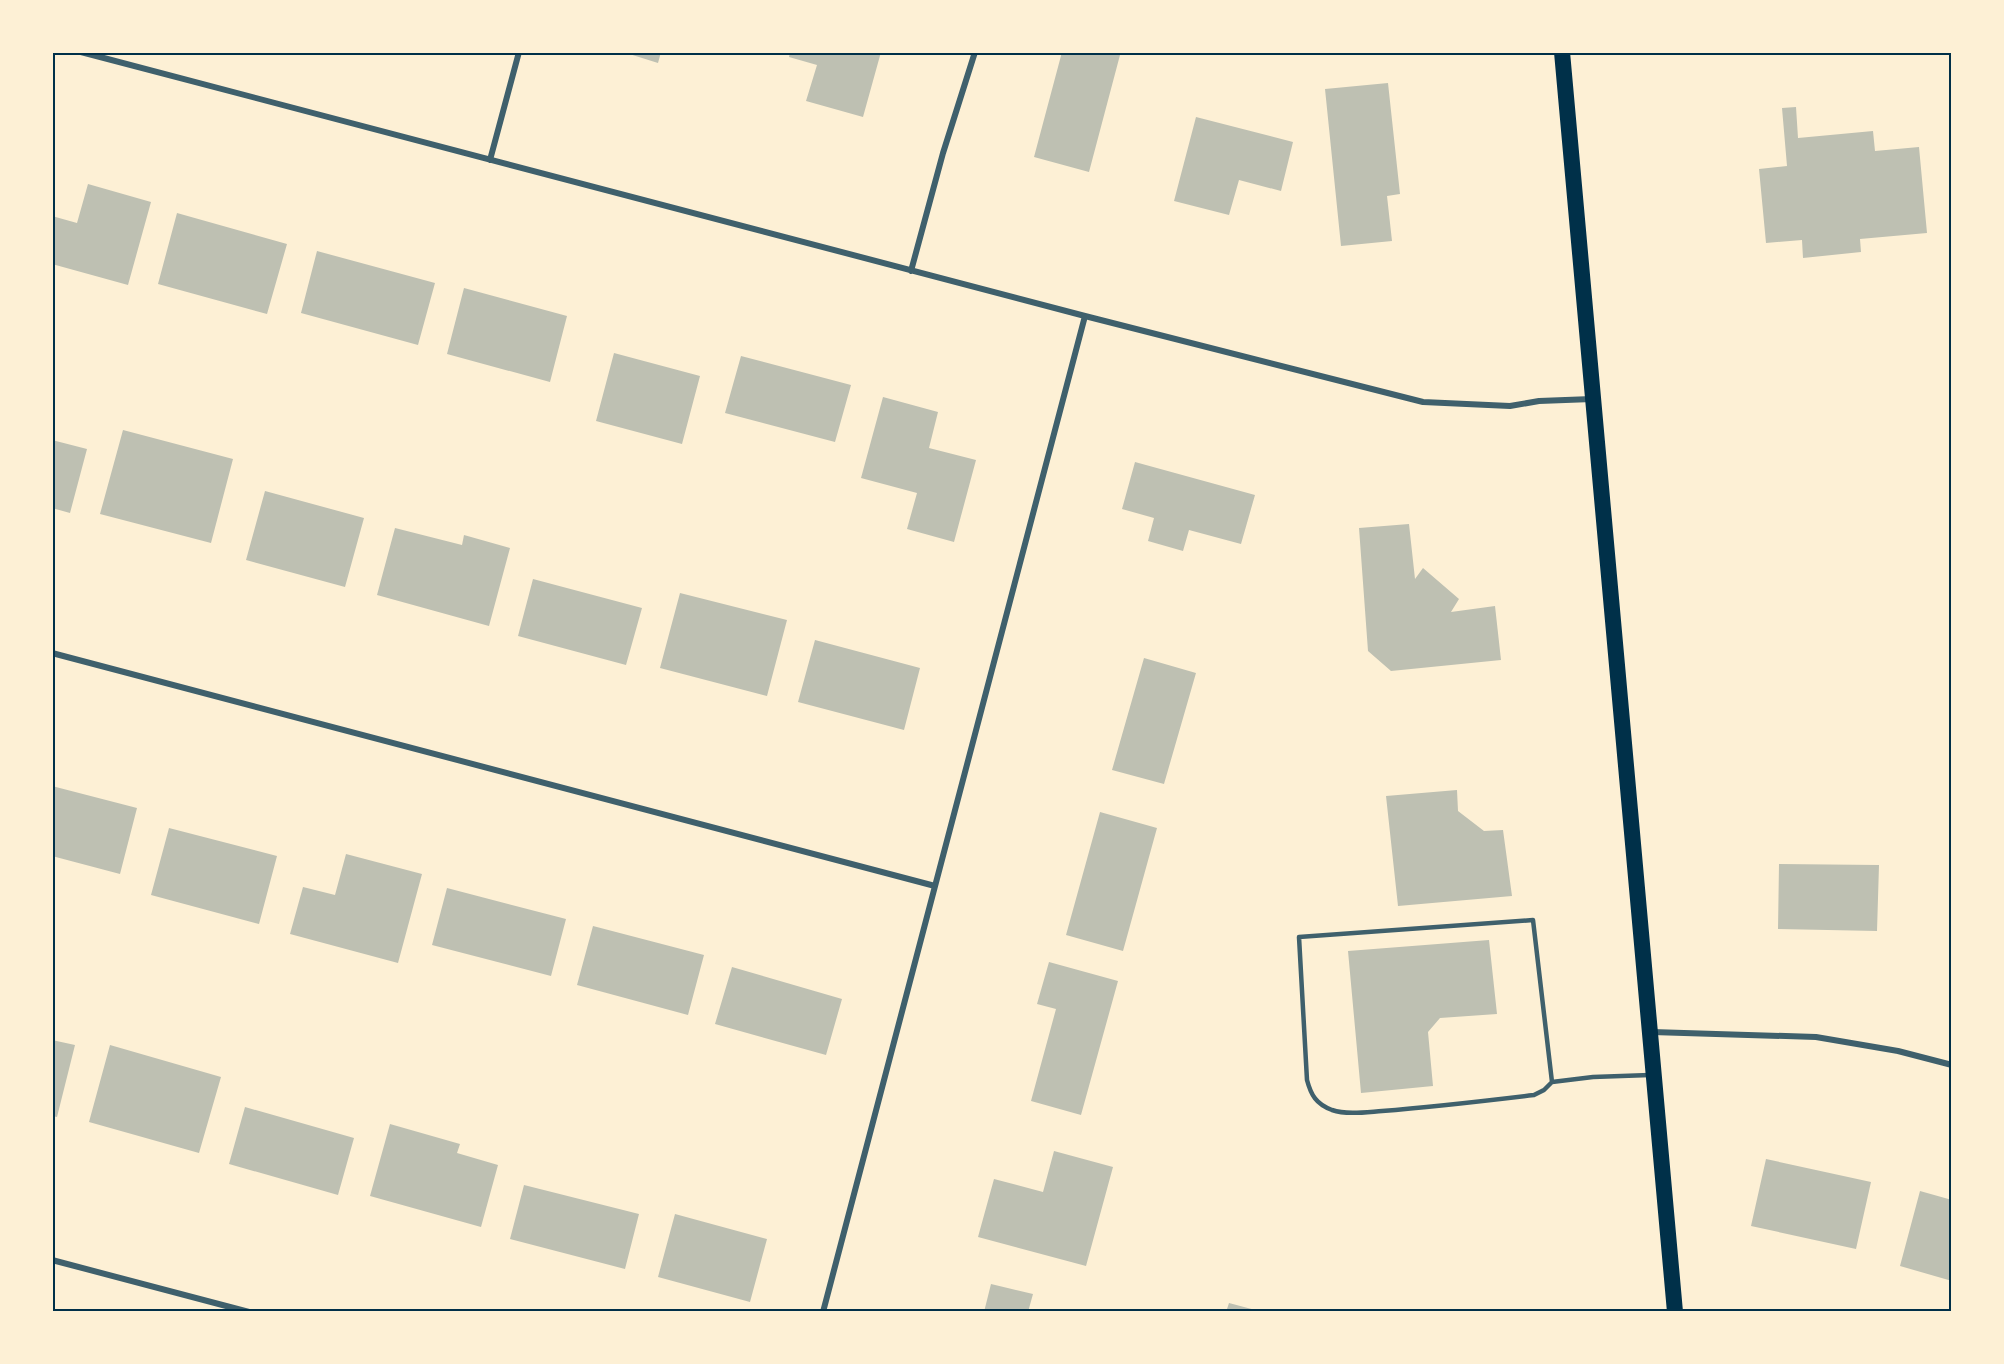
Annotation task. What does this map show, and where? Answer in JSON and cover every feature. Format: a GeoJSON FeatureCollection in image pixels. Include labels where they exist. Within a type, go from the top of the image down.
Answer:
{"type":"FeatureCollection","features":[{"type":"Feature","properties":{"kind":"highway"},"geometry":{"type":"LineString","coordinates":[[1562,52],[1675,1311]]}},
{"type":"Feature","properties":{"kind":"street"},"geometry":{"type":"LineString","coordinates":[[81,52],[911,271],[1423,402],[1510,406],[1539,401],[1594,399]]}},
{"type":"Feature","properties":{"kind":"street"},"geometry":{"type":"LineString","coordinates":[[490,160],[519,52]]}},
{"type":"Feature","properties":{"kind":"street"},"geometry":{"type":"LineString","coordinates":[[911,271],[943,153],[975,52]]}},
{"type":"Feature","properties":{"kind":"street"},"geometry":{"type":"LineString","coordinates":[[823,1311],[1085,316]]}},
{"type":"Feature","properties":{"kind":"street"},"geometry":{"type":"LineString","coordinates":[[52,653],[934,886]]}},
{"type":"Feature","properties":{"kind":"street"},"geometry":{"type":"LineString","coordinates":[[1650,1032],[1816,1037],[1898,1050],[1952,1065]]}},
{"type":"Feature","properties":{"kind":"street"},"geometry":{"type":"LineString","coordinates":[[52,1260],[249,1311]]}},
{"type":"Feature","properties":{"kind":"lane"},"geometry":{"type":"LineString","coordinates":[[1552,1082],[1533,920],[1299,937],[1307,1080],[1312,1096],[1333,1110],[1351,1113],[1534,1095],[1544,1090],[1552,1082],[1593,1077],[1654,1075]]}},
{"type":"Feature","properties":{"kind":"building"},"geometry":{"type":"Polygon","coordinates":[[[623,52],[661,52],[658,63],[623,52]]]}},
{"type":"Feature","properties":{"kind":"building"},"geometry":{"type":"Polygon","coordinates":[[[790,52],[881,52],[863,117],[806,101],[817,65],[789,57],[790,52]]]}},
{"type":"Feature","properties":{"kind":"building"},"geometry":{"type":"Polygon","coordinates":[[[1062,52],[1110,52],[1120,55],[1089,172],[1034,157],[1062,52]]]}},
{"type":"Feature","properties":{"kind":"building"},"geometry":{"type":"Polygon","coordinates":[[[1388,83],[1400,194],[1387,196],[1392,241],[1341,246],[1325,89],[1388,83]]]}},
{"type":"Feature","properties":{"kind":"building"},"geometry":{"type":"Polygon","coordinates":[[[1796,107],[1798,138],[1873,131],[1875,151],[1919,147],[1927,233],[1860,239],[1861,252],[1803,258],[1802,240],[1766,243],[1759,169],[1787,166],[1782,108],[1796,107]]]}},
{"type":"Feature","properties":{"kind":"building"},"geometry":{"type":"Polygon","coordinates":[[[1196,117],[1293,142],[1281,191],[1239,180],[1229,215],[1174,201],[1196,117]]]}},
{"type":"Feature","properties":{"kind":"building"},"geometry":{"type":"Polygon","coordinates":[[[88,184],[151,202],[128,285],[52,264],[52,216],[77,223],[88,184]]]}},
{"type":"Feature","properties":{"kind":"building"},"geometry":{"type":"Polygon","coordinates":[[[177,213],[287,244],[267,314],[158,284],[177,213]]]}},
{"type":"Feature","properties":{"kind":"building"},"geometry":{"type":"Polygon","coordinates":[[[317,251],[435,283],[418,345],[301,313],[317,251]]]}},
{"type":"Feature","properties":{"kind":"building"},"geometry":{"type":"Polygon","coordinates":[[[464,288],[567,316],[550,382],[447,354],[464,288]]]}},
{"type":"Feature","properties":{"kind":"building"},"geometry":{"type":"Polygon","coordinates":[[[614,353],[700,376],[682,444],[596,421],[614,353]]]}},
{"type":"Feature","properties":{"kind":"building"},"geometry":{"type":"Polygon","coordinates":[[[741,356],[851,385],[835,442],[725,413],[741,356]]]}},
{"type":"Feature","properties":{"kind":"building"},"geometry":{"type":"Polygon","coordinates":[[[883,397],[938,412],[929,448],[976,460],[954,542],[907,529],[917,493],[861,478],[883,397]]]}},
{"type":"Feature","properties":{"kind":"building"},"geometry":{"type":"Polygon","coordinates":[[[123,430],[233,459],[211,543],[100,514],[123,430]]]}},
{"type":"Feature","properties":{"kind":"building"},"geometry":{"type":"Polygon","coordinates":[[[52,440],[87,449],[70,513],[52,508],[52,440]]]}},
{"type":"Feature","properties":{"kind":"building"},"geometry":{"type":"Polygon","coordinates":[[[1135,462],[1255,495],[1241,544],[1189,530],[1183,551],[1148,541],[1154,518],[1122,509],[1135,462]]]}},
{"type":"Feature","properties":{"kind":"building"},"geometry":{"type":"Polygon","coordinates":[[[265,491],[364,518],[345,587],[246,560],[265,491]]]}},
{"type":"Feature","properties":{"kind":"building"},"geometry":{"type":"Polygon","coordinates":[[[1409,524],[1415,579],[1423,568],[1459,599],[1451,612],[1495,606],[1501,660],[1391,671],[1368,651],[1359,528],[1409,524]]]}},
{"type":"Feature","properties":{"kind":"building"},"geometry":{"type":"Polygon","coordinates":[[[395,528],[462,545],[464,535],[510,548],[489,626],[377,595],[395,528]]]}},
{"type":"Feature","properties":{"kind":"building"},"geometry":{"type":"Polygon","coordinates":[[[533,579],[642,608],[626,665],[518,636],[533,579]]]}},
{"type":"Feature","properties":{"kind":"building"},"geometry":{"type":"Polygon","coordinates":[[[680,593],[787,620],[767,696],[660,668],[680,593]]]}},
{"type":"Feature","properties":{"kind":"building"},"geometry":{"type":"Polygon","coordinates":[[[815,640],[920,668],[904,730],[798,702],[815,640]]]}},
{"type":"Feature","properties":{"kind":"building"},"geometry":{"type":"Polygon","coordinates":[[[1144,658],[1196,673],[1164,784],[1112,770],[1144,658]]]}},
{"type":"Feature","properties":{"kind":"building"},"geometry":{"type":"Polygon","coordinates":[[[52,786],[137,808],[120,874],[52,856],[52,786]]]}},
{"type":"Feature","properties":{"kind":"building"},"geometry":{"type":"Polygon","coordinates":[[[1457,790],[1458,811],[1484,831],[1503,830],[1512,896],[1398,906],[1386,796],[1457,790]]]}},
{"type":"Feature","properties":{"kind":"building"},"geometry":{"type":"Polygon","coordinates":[[[1100,812],[1157,828],[1123,951],[1066,935],[1100,812]]]}},
{"type":"Feature","properties":{"kind":"building"},"geometry":{"type":"Polygon","coordinates":[[[169,828],[277,856],[259,924],[151,895],[169,828]]]}},
{"type":"Feature","properties":{"kind":"building"},"geometry":{"type":"Polygon","coordinates":[[[346,854],[422,874],[398,963],[290,934],[303,887],[335,895],[346,854]]]}},
{"type":"Feature","properties":{"kind":"building"},"geometry":{"type":"Polygon","coordinates":[[[1779,864],[1879,865],[1877,931],[1778,929],[1779,864]]]}},
{"type":"Feature","properties":{"kind":"building"},"geometry":{"type":"Polygon","coordinates":[[[447,888],[566,919],[551,976],[432,945],[447,888]]]}},
{"type":"Feature","properties":{"kind":"building"},"geometry":{"type":"Polygon","coordinates":[[[593,926],[704,955],[688,1015],[577,985],[593,926]]]}},
{"type":"Feature","properties":{"kind":"building"},"geometry":{"type":"Polygon","coordinates":[[[1489,940],[1497,1014],[1440,1018],[1428,1032],[1433,1086],[1361,1093],[1348,951],[1489,940]]]}},
{"type":"Feature","properties":{"kind":"building"},"geometry":{"type":"Polygon","coordinates":[[[1049,962],[1118,981],[1081,1115],[1031,1101],[1056,1009],[1037,1004],[1049,962]]]}},
{"type":"Feature","properties":{"kind":"building"},"geometry":{"type":"Polygon","coordinates":[[[732,967],[842,999],[826,1055],[715,1024],[732,967]]]}},
{"type":"Feature","properties":{"kind":"building"},"geometry":{"type":"Polygon","coordinates":[[[52,1040],[75,1045],[57,1117],[52,1116],[52,1040]]]}},
{"type":"Feature","properties":{"kind":"building"},"geometry":{"type":"Polygon","coordinates":[[[110,1045],[221,1077],[199,1153],[89,1122],[110,1045]]]}},
{"type":"Feature","properties":{"kind":"building"},"geometry":{"type":"Polygon","coordinates":[[[245,1107],[354,1138],[338,1195],[229,1164],[245,1107]]]}},
{"type":"Feature","properties":{"kind":"building"},"geometry":{"type":"Polygon","coordinates":[[[390,1124],[460,1144],[457,1153],[498,1165],[481,1227],[370,1196],[390,1124]]]}},
{"type":"Feature","properties":{"kind":"building"},"geometry":{"type":"Polygon","coordinates":[[[1054,1151],[1113,1167],[1086,1266],[978,1237],[994,1179],[1043,1192],[1054,1151]]]}},
{"type":"Feature","properties":{"kind":"building"},"geometry":{"type":"Polygon","coordinates":[[[1766,1159],[1871,1182],[1856,1249],[1751,1226],[1766,1159]]]}},
{"type":"Feature","properties":{"kind":"building"},"geometry":{"type":"Polygon","coordinates":[[[524,1185],[639,1214],[625,1269],[510,1239],[524,1185]]]}},
{"type":"Feature","properties":{"kind":"building"},"geometry":{"type":"Polygon","coordinates":[[[1920,1191],[1952,1200],[1952,1281],[1900,1266],[1920,1191]]]}},
{"type":"Feature","properties":{"kind":"building"},"geometry":{"type":"Polygon","coordinates":[[[675,1214],[767,1239],[750,1302],[658,1277],[675,1214]]]}},
{"type":"Feature","properties":{"kind":"building"},"geometry":{"type":"Polygon","coordinates":[[[991,1284],[1033,1294],[1028,1312],[984,1312],[991,1284]]]}},
{"type":"Feature","properties":{"kind":"building"},"geometry":{"type":"Polygon","coordinates":[[[1229,1303],[1259,1311],[1259,1312],[1226,1312],[1229,1303]]]}}]}
